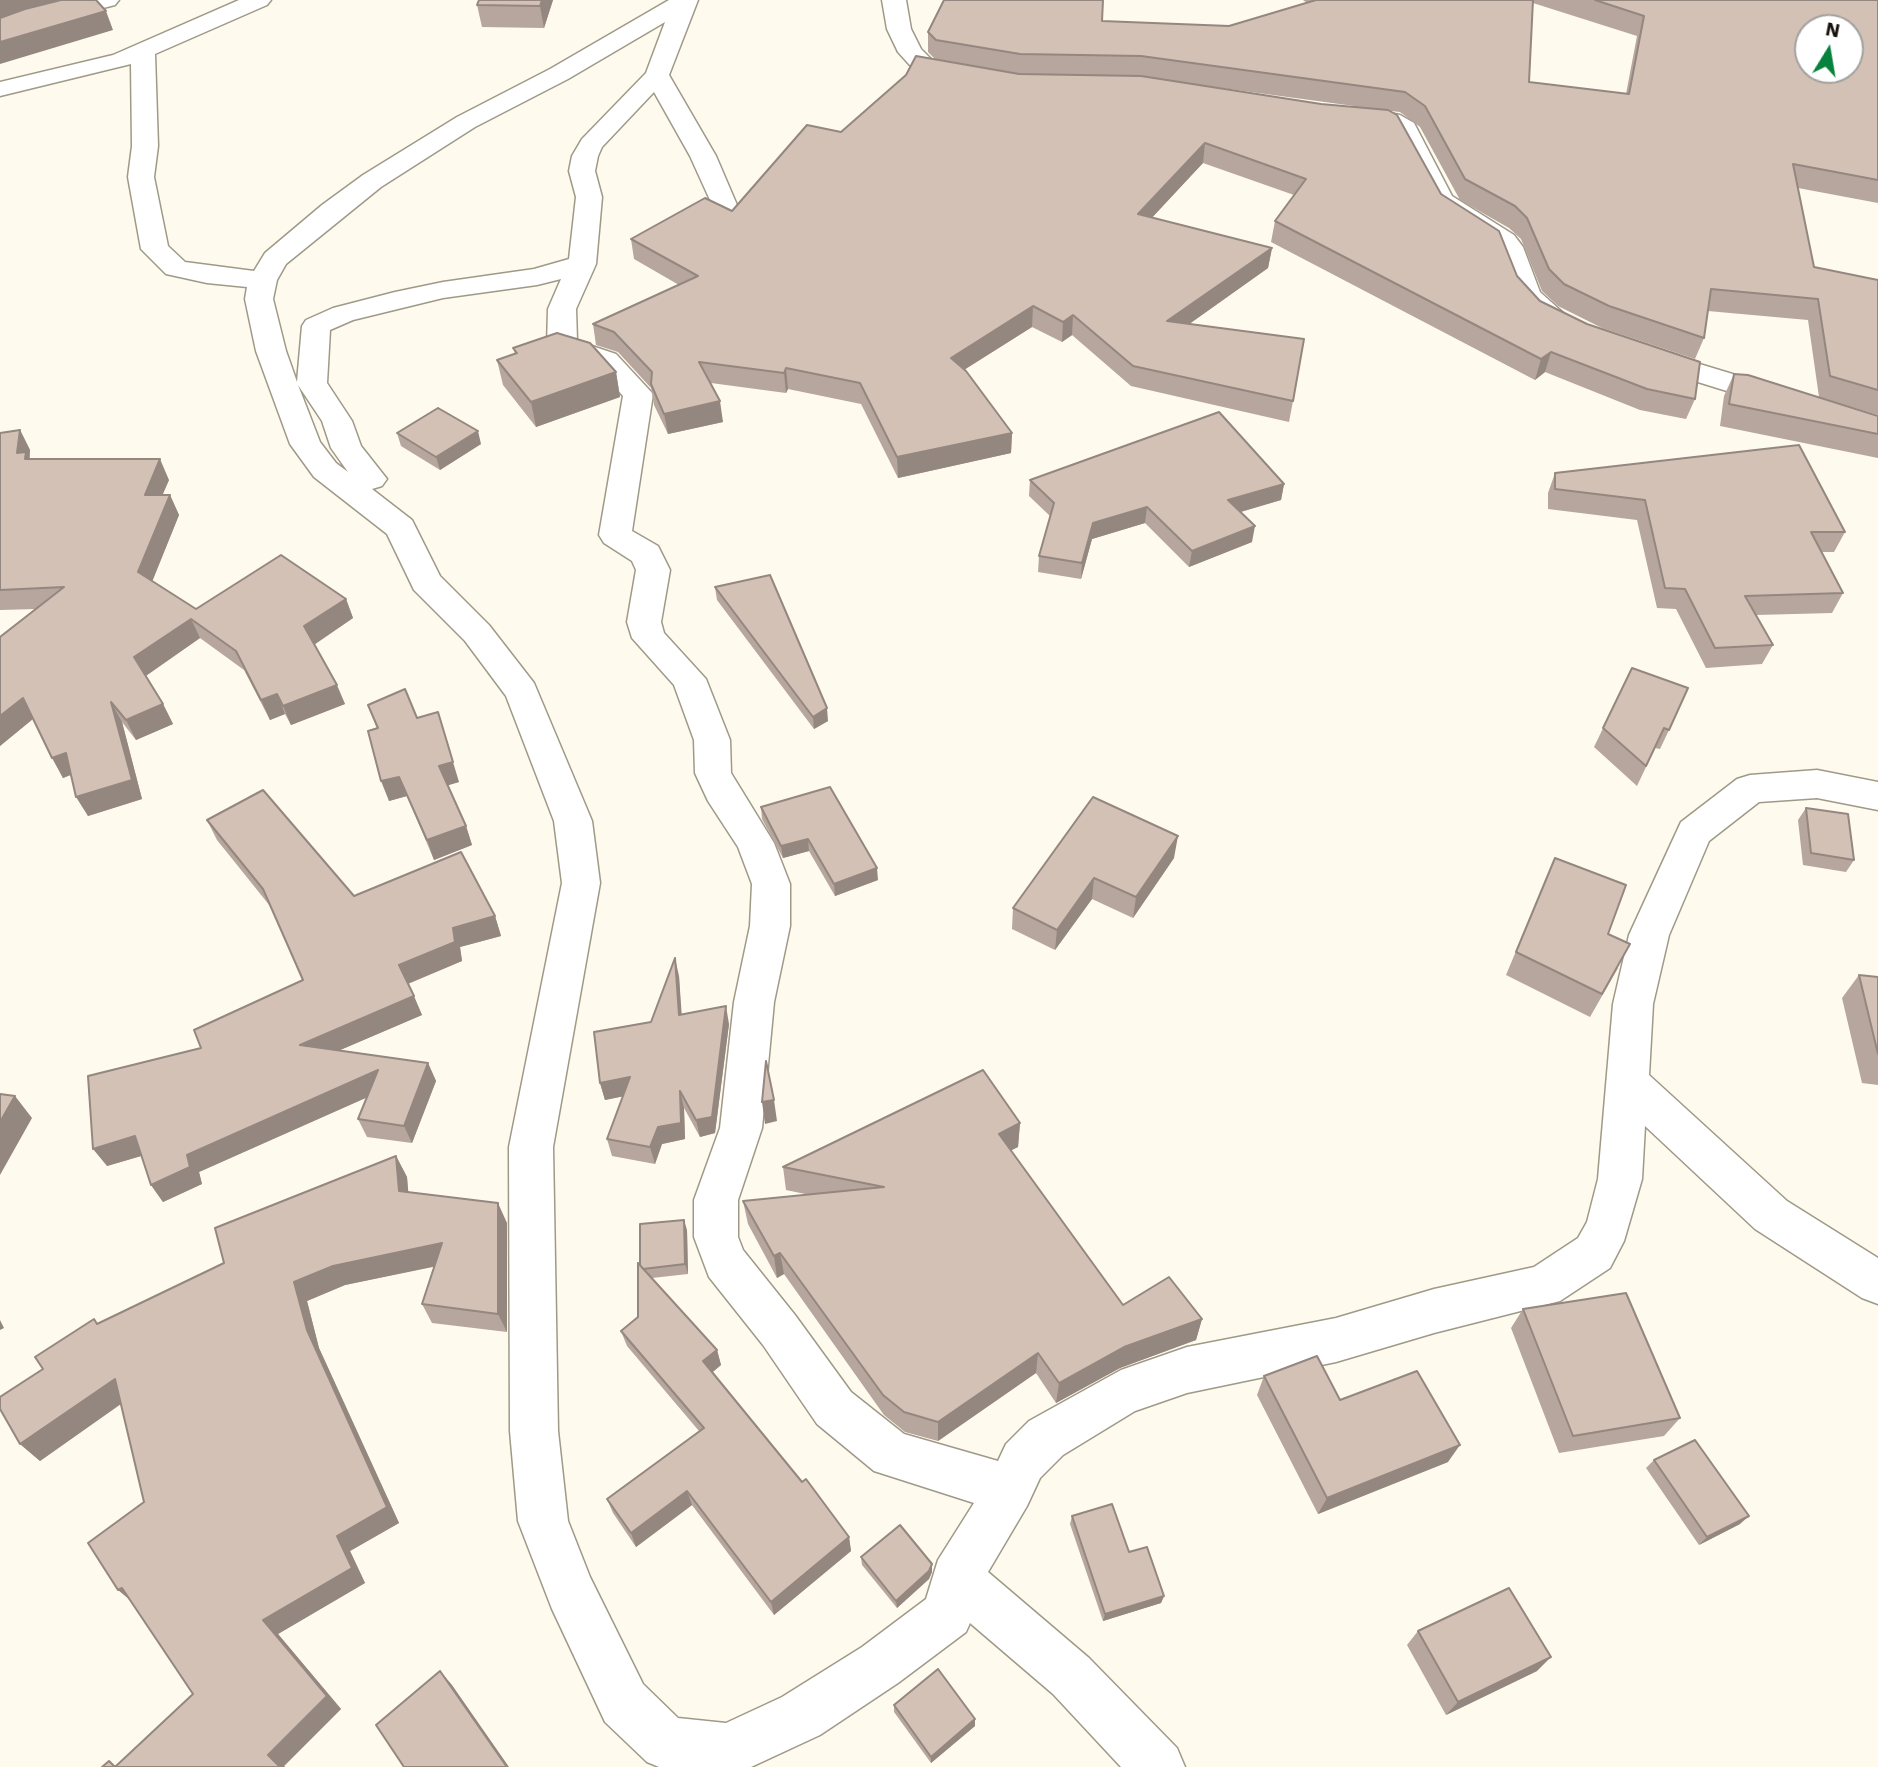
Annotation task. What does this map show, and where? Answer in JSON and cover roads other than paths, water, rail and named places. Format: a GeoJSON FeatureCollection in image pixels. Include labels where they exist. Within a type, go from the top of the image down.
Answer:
{"type":"FeatureCollection","features":[{"type":"Feature","properties":{"kind":"street"},"geometry":{"type":"LineString","coordinates":[[0,32],[24,21],[107,0]]}},
{"type":"Feature","properties":{"kind":"street"},"geometry":{"type":"LineString","coordinates":[[0,89],[90,69],[142,51],[259,0]]}},
{"type":"Feature","properties":{"kind":"street"},"geometry":{"type":"LineString","coordinates":[[894,0],[899,29],[909,52],[926,68],[941,74],[980,80]]}},
{"type":"Feature","properties":{"kind":"street"},"geometry":{"type":"LineString","coordinates":[[685,1],[657,75],[591,144],[585,156],[582,171],[589,197],[582,264],[562,309],[562,345],[606,360],[638,394],[615,535],[646,554],[653,570],[643,622],[649,638],[689,679],[712,740],[713,773],[721,791],[755,843],[771,884],[770,926],[754,1002],[741,1128],[716,1200],[716,1237],[725,1262],[779,1330],[834,1408],[891,1454],[1010,1489]]}},
{"type":"Feature","properties":{"kind":"street"},"geometry":{"type":"LineString","coordinates":[[685,1],[559,74],[466,122],[372,181],[331,211],[275,259],[263,281],[259,299],[261,316],[305,444],[325,470],[401,528],[426,582],[477,633],[522,692],[573,821],[581,883],[531,1147],[534,1431],[543,1521],[570,1591],[624,1703],[666,1743],[728,1750],[801,1716],[880,1665],[948,1614],[956,1578],[1010,1489],[1023,1461],[1046,1438],[1121,1393],[1187,1370],[1336,1340],[1434,1311],[1544,1286],[1594,1253],[1608,1227],[1620,1179],[1633,1004],[1649,935],[1694,832],[1750,789],[1817,784],[1878,796]]}},
{"type":"Feature","properties":{"kind":"street"},"geometry":{"type":"LineString","coordinates":[[142,51],[145,146],[141,177],[155,249],[176,268],[207,275],[263,281]]}},
{"type":"Feature","properties":{"kind":"street"},"geometry":{"type":"LineString","coordinates":[[657,75],[703,156],[724,205]]}},
{"type":"Feature","properties":{"kind":"street"},"geometry":{"type":"LineString","coordinates":[[1326,113],[1368,115],[1391,120],[1405,128],[1447,207],[1504,241],[1509,247],[1527,295],[1538,307],[1580,331]]}},
{"type":"Feature","properties":{"kind":"street"},"geometry":{"type":"LineString","coordinates":[[371,479],[346,448],[337,421],[312,383],[316,326],[343,314],[407,298],[537,276],[582,264]]}},
{"type":"Feature","properties":{"kind":"street"},"geometry":{"type":"LineString","coordinates":[[1624,348],[1878,428]]}},
{"type":"Feature","properties":{"kind":"street"},"geometry":{"type":"LineString","coordinates":[[1628,1083],[1771,1215],[1878,1283]]}},
{"type":"Feature","properties":{"kind":"street"},"geometry":{"type":"LineString","coordinates":[[956,1578],[1071,1676],[1158,1767]]}}]}
